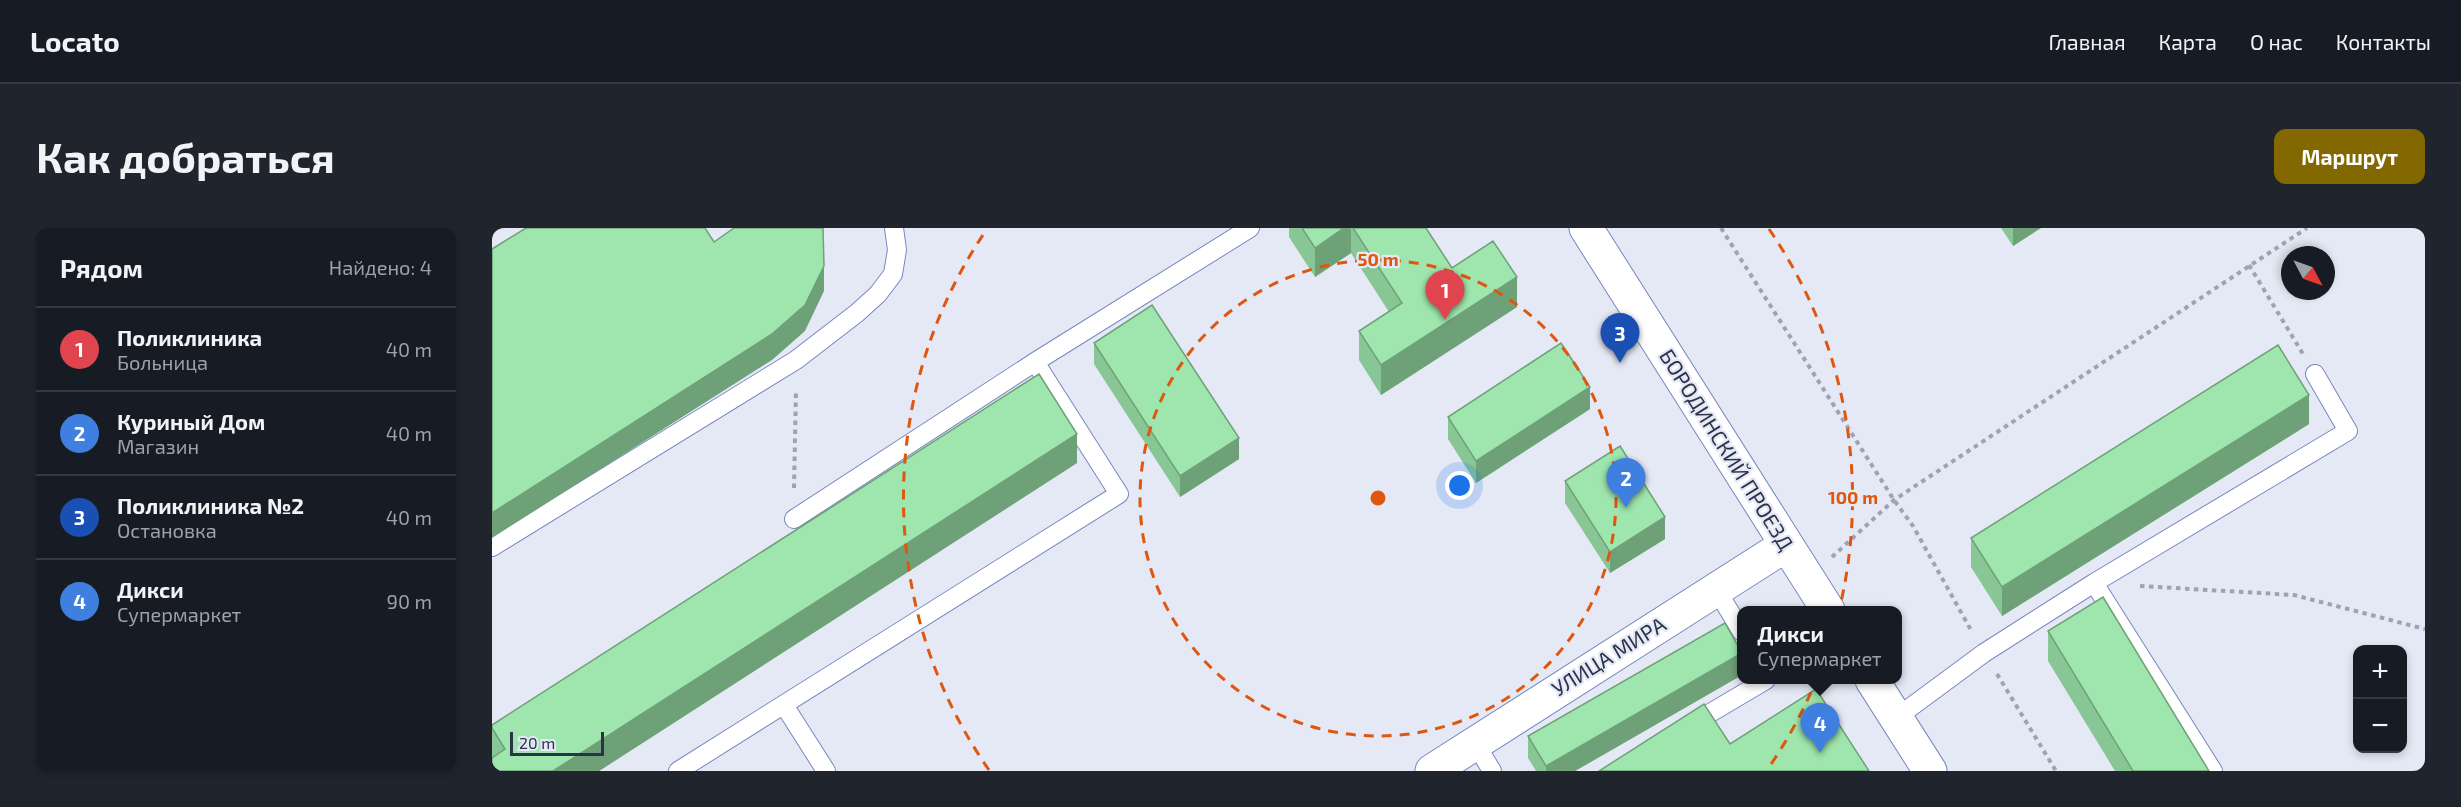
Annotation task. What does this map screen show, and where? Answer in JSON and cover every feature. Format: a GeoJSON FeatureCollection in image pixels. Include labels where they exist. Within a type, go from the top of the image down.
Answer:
{"type":"FeatureCollection","features":[{"type":"Feature","properties":{"kind":"street","name":"БОРОДИНСКИЙ ПРОЕЗД"},"geometry":{"type":"LineString","coordinates":[[1586,228],[1825,606]]}},
{"type":"Feature","properties":{"kind":"street","name":"УЛИЦА МИРА"},"geometry":{"type":"LineString","coordinates":[[1432,771],[1786,545]]}},
{"type":"Feature","properties":{"kind":"street"},"geometry":{"type":"LineString","coordinates":[[1875,684],[1930,771]]}},
{"type":"Feature","properties":{"kind":"lane"},"geometry":{"type":"LineString","coordinates":[[492,547],[796,360],[857,313],[893,274],[897,250],[894,228]]}},
{"type":"Feature","properties":{"kind":"lane"},"geometry":{"type":"LineString","coordinates":[[794,519],[1035,362],[1250,228]]}},
{"type":"Feature","properties":{"kind":"lane"},"geometry":{"type":"LineString","coordinates":[[678,771],[1119,494],[1035,362]]}},
{"type":"Feature","properties":{"kind":"lane"},"geometry":{"type":"LineString","coordinates":[[1896,718],[1984,653],[2094,583],[2348,431],[2315,374]]}},
{"type":"Feature","properties":{"kind":"lane"},"geometry":{"type":"LineString","coordinates":[[2094,583],[2213,771]]}},
{"type":"Feature","properties":{"kind":"lane"},"geometry":{"type":"LineString","coordinates":[[1716,589],[1737,624]]}},
{"type":"Feature","properties":{"kind":"lane"},"geometry":{"type":"LineString","coordinates":[[1675,734],[1759,684]]}},
{"type":"Feature","properties":{"kind":"lane"},"geometry":{"type":"LineString","coordinates":[[784,705],[826,771]]}},
{"type":"Feature","properties":{"kind":"lane"},"geometry":{"type":"LineString","coordinates":[[1475,743],[1492,771]]}},
{"type":"Feature","properties":{"kind":"path"},"geometry":{"type":"LineString","coordinates":[[1721,228],[1894,500],[1913,526],[1984,653],[2056,771]]}},
{"type":"Feature","properties":{"kind":"path"},"geometry":{"type":"LineString","coordinates":[[1806,577],[1894,500],[2307,228]]}},
{"type":"Feature","properties":{"kind":"path"},"geometry":{"type":"LineString","coordinates":[[2249,265],[2315,374]]}},
{"type":"Feature","properties":{"kind":"path"},"geometry":{"type":"LineString","coordinates":[[794,519],[796,360]]}},
{"type":"Feature","properties":{"kind":"path"},"geometry":{"type":"LineString","coordinates":[[2094,583],[2295,595],[2425,629]]}},
{"type":"Feature","properties":{"kind":"building"},"geometry":{"type":"Polygon","coordinates":[[[526,228],[705,228],[714,242],[734,228],[823,228],[824,266],[805,305],[772,334],[492,513],[492,249],[526,228]]]}},
{"type":"Feature","properties":{"kind":"building"},"geometry":{"type":"Polygon","coordinates":[[[1302,228],[1344,228],[1315,248],[1302,228]]]}},
{"type":"Feature","properties":{"kind":"building"},"geometry":{"type":"Polygon","coordinates":[[[1353,228],[1426,228],[1452,268],[1493,241],[1517,277],[1381,365],[1359,331],[1402,303],[1353,228]]]}},
{"type":"Feature","properties":{"kind":"building"},"geometry":{"type":"Polygon","coordinates":[[[1152,305],[1239,438],[1180,476],[1094,343],[1152,305]]]}},
{"type":"Feature","properties":{"kind":"building"},"geometry":{"type":"Polygon","coordinates":[[[1561,343],[1590,387],[1476,461],[1448,417],[1561,343]]]}},
{"type":"Feature","properties":{"kind":"building"},"geometry":{"type":"Polygon","coordinates":[[[2278,345],[2309,395],[2002,587],[1971,538],[2278,345]]]}},
{"type":"Feature","properties":{"kind":"building"},"geometry":{"type":"Polygon","coordinates":[[[1039,374],[1077,434],[553,771],[492,771],[492,758],[505,749],[492,725],[1039,374]]]}},
{"type":"Feature","properties":{"kind":"building"},"geometry":{"type":"Polygon","coordinates":[[[1620,446],[1665,517],[1610,552],[1565,481],[1620,446]]]}},
{"type":"Feature","properties":{"kind":"building"},"geometry":{"type":"Polygon","coordinates":[[[2103,597],[2209,771],[2133,771],[2048,631],[2103,597]]]}},
{"type":"Feature","properties":{"kind":"building"},"geometry":{"type":"Polygon","coordinates":[[[1725,623],[1737,644],[1737,656],[1546,766],[1528,736],[1725,623]]]}},
{"type":"Feature","properties":{"kind":"building"},"geometry":{"type":"Polygon","coordinates":[[[1816,689],[1869,771],[1599,771],[1704,704],[1730,744],[1816,689]]]}},
{"type":"Feature","properties":{"kind":"place","name":"Поликлиника"},"geometry":{"type":"Point","coordinates":[1445,320]}},
{"type":"Feature","properties":{"kind":"place","name":"Поликлиника №2"},"geometry":{"type":"Point","coordinates":[1620,363]}},
{"type":"Feature","properties":{"kind":"place","name":"Куриный Дом"},"geometry":{"type":"Point","coordinates":[1626,508]}},
{"type":"Feature","properties":{"kind":"place","name":"Дикси"},"geometry":{"type":"Point","coordinates":[1820,753]}}]}
